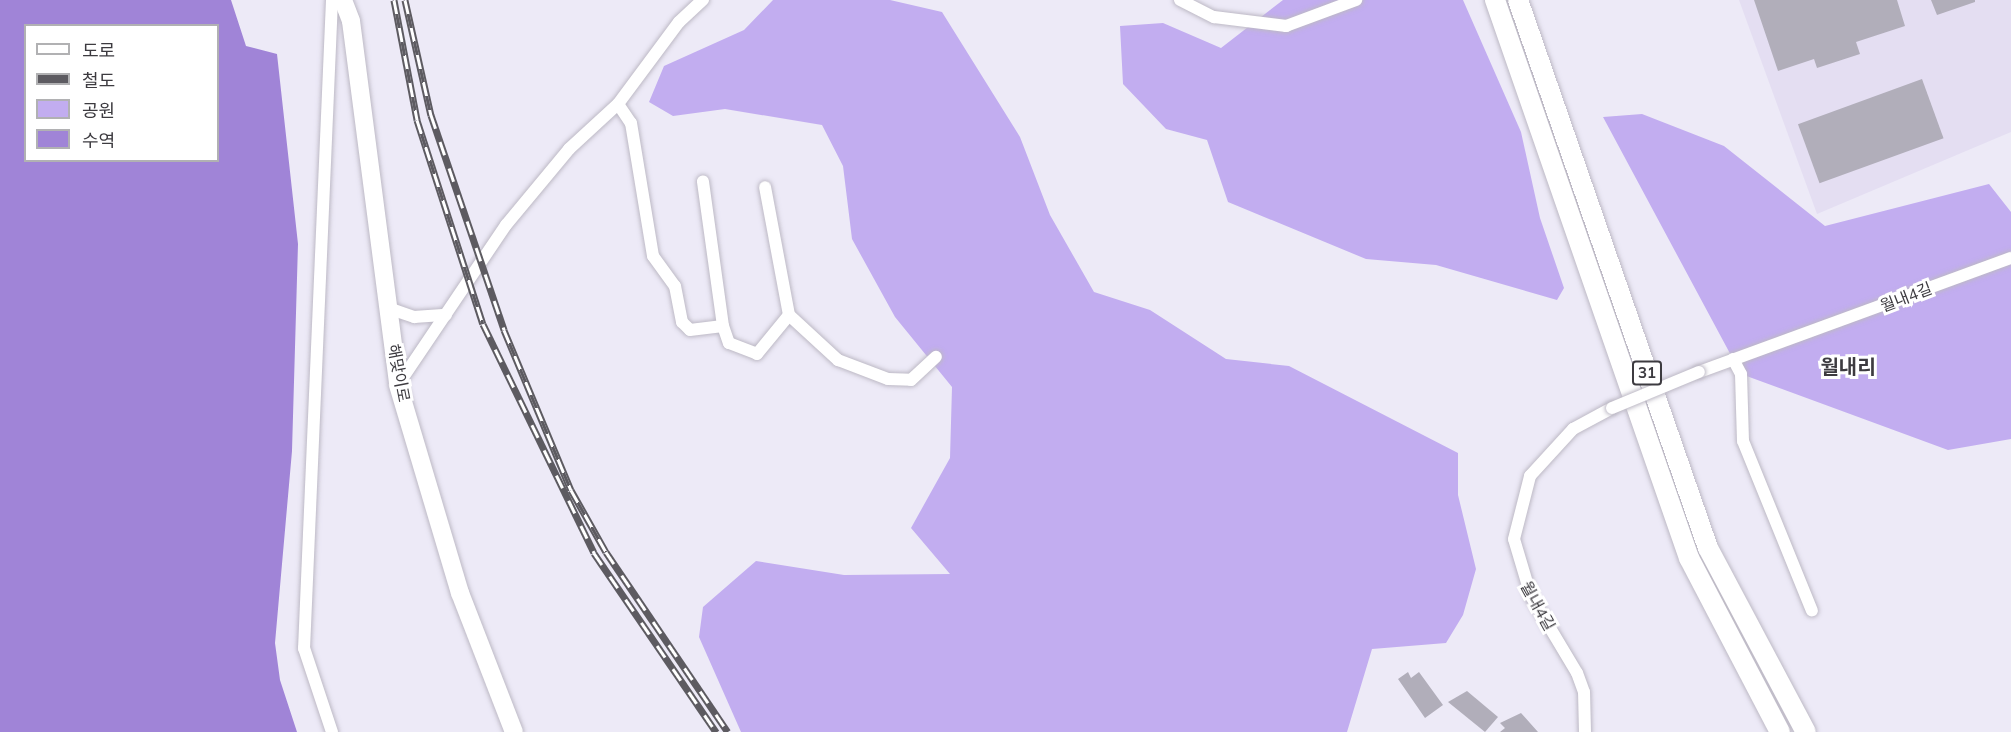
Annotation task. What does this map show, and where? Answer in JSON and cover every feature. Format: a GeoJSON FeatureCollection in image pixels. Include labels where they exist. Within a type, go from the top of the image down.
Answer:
{"type":"FeatureCollection","features":[{"type":"Feature","properties":{"kind":"highway","name":"31"},"geometry":{"type":"LineString","coordinates":[[1495,0],[1689,558],[1780,732]]}},
{"type":"Feature","properties":{"kind":"highway","name":"31"},"geometry":{"type":"LineString","coordinates":[[1518,0],[1708,548],[1806,732]]}},
{"type":"Feature","properties":{"kind":"main road","name":"해맞이로"},"geometry":{"type":"LineString","coordinates":[[343,0],[351,21],[398,385],[460,593],[514,732]]}},
{"type":"Feature","properties":{"kind":"street"},"geometry":{"type":"LineString","coordinates":[[332,0],[304,648],[332,732]]}},
{"type":"Feature","properties":{"kind":"street"},"geometry":{"type":"LineString","coordinates":[[398,385],[506,225],[569,149],[618,104],[679,22],[703,0]]}},
{"type":"Feature","properties":{"kind":"street"},"geometry":{"type":"LineString","coordinates":[[1180,0],[1214,18],[1286,26],[1356,0]]}},
{"type":"Feature","properties":{"kind":"street"},"geometry":{"type":"LineString","coordinates":[[618,104],[631,123],[653,256],[675,286],[682,322],[690,330],[723,326]]}},
{"type":"Feature","properties":{"kind":"street"},"geometry":{"type":"LineString","coordinates":[[704,181],[723,326],[729,343],[757,354],[789,315]]}},
{"type":"Feature","properties":{"kind":"street"},"geometry":{"type":"LineString","coordinates":[[765,187],[789,315],[838,360],[888,379],[911,380],[936,357]]}},
{"type":"Feature","properties":{"kind":"street","name":"월내4길"},"geometry":{"type":"LineString","coordinates":[[1585,732],[1584,692],[1577,672],[1531,596],[1514,539],[1530,476],[1573,429],[1612,408],[1732,359],[2011,258]]}},
{"type":"Feature","properties":{"kind":"street"},"geometry":{"type":"LineString","coordinates":[[388,308],[414,318],[446,315]]}},
{"type":"Feature","properties":{"kind":"street"},"geometry":{"type":"LineString","coordinates":[[1732,359],[1741,374],[1743,441],[1812,611]]}},
{"type":"Feature","properties":{"kind":"shaded area"},"geometry":{"type":"Polygon","coordinates":[[[1739,0],[2011,0],[2011,132],[1817,214],[1739,0]]]}},
{"type":"Feature","properties":{"kind":"green space"},"geometry":{"type":"Polygon","coordinates":[[[773,0],[890,0],[942,12],[1020,137],[1050,215],[1094,292],[1150,310],[1226,359],[1289,366],[1458,453],[1458,495],[1476,569],[1463,615],[1446,643],[1372,649],[1347,732],[741,732],[699,637],[703,607],[756,561],[844,575],[950,574],[911,528],[950,458],[952,387],[895,317],[852,239],[843,166],[822,125],[725,109],[673,116],[649,102],[664,66],[744,30],[773,0]]]}},
{"type":"Feature","properties":{"kind":"green space"},"geometry":{"type":"Polygon","coordinates":[[[1283,0],[1463,0],[1521,132],[1540,218],[1564,288],[1557,300],[1436,265],[1366,259],[1228,202],[1207,140],[1166,129],[1123,84],[1120,26],[1163,23],[1221,48],[1283,0]]]}},
{"type":"Feature","properties":{"kind":"green space"},"geometry":{"type":"Polygon","coordinates":[[[1642,114],[1724,146],[1825,226],[1989,184],[2011,212],[2011,439],[1948,450],[1741,374],[1603,117],[1642,114]]]}},
{"type":"Feature","properties":{"kind":"water"},"geometry":{"type":"Polygon","coordinates":[[[0,0],[231,0],[246,46],[277,54],[298,244],[292,451],[275,643],[280,680],[297,732],[0,732],[0,0]]]}},
{"type":"Feature","properties":{"kind":"building"},"geometry":{"type":"Polygon","coordinates":[[[1754,0],[1897,0],[1905,26],[1856,42],[1860,54],[1817,68],[1814,59],[1778,71],[1754,0]]]}},
{"type":"Feature","properties":{"kind":"building"},"geometry":{"type":"Polygon","coordinates":[[[1931,0],[1975,0],[1975,2],[1937,15],[1931,0]]]}},
{"type":"Feature","properties":{"kind":"building"},"geometry":{"type":"Polygon","coordinates":[[[1922,79],[1944,138],[1820,183],[1798,124],[1922,79]]]}},
{"type":"Feature","properties":{"kind":"building"},"geometry":{"type":"Polygon","coordinates":[[[1408,672],[1411,678],[1419,672],[1443,705],[1425,718],[1398,679],[1408,672]]]}},
{"type":"Feature","properties":{"kind":"building"},"geometry":{"type":"Polygon","coordinates":[[[1467,691],[1498,717],[1485,732],[1448,702],[1467,691]]]}},
{"type":"Feature","properties":{"kind":"building"},"geometry":{"type":"Polygon","coordinates":[[[1521,713],[1538,732],[1500,732],[1505,728],[1500,723],[1521,713]]]}},
{"type":"Feature","properties":{"kind":"railway"},"geometry":{"type":"LineString","coordinates":[[394,0],[417,120],[483,324],[594,553],[716,732]]}},
{"type":"Feature","properties":{"kind":"railway"},"geometry":{"type":"LineString","coordinates":[[405,0],[431,115],[504,330],[571,490],[606,552],[728,732]]}},
{"type":"Feature","properties":{"kind":"district","name":"월내리"},"geometry":{"type":"Point","coordinates":[1848,366]}}]}
